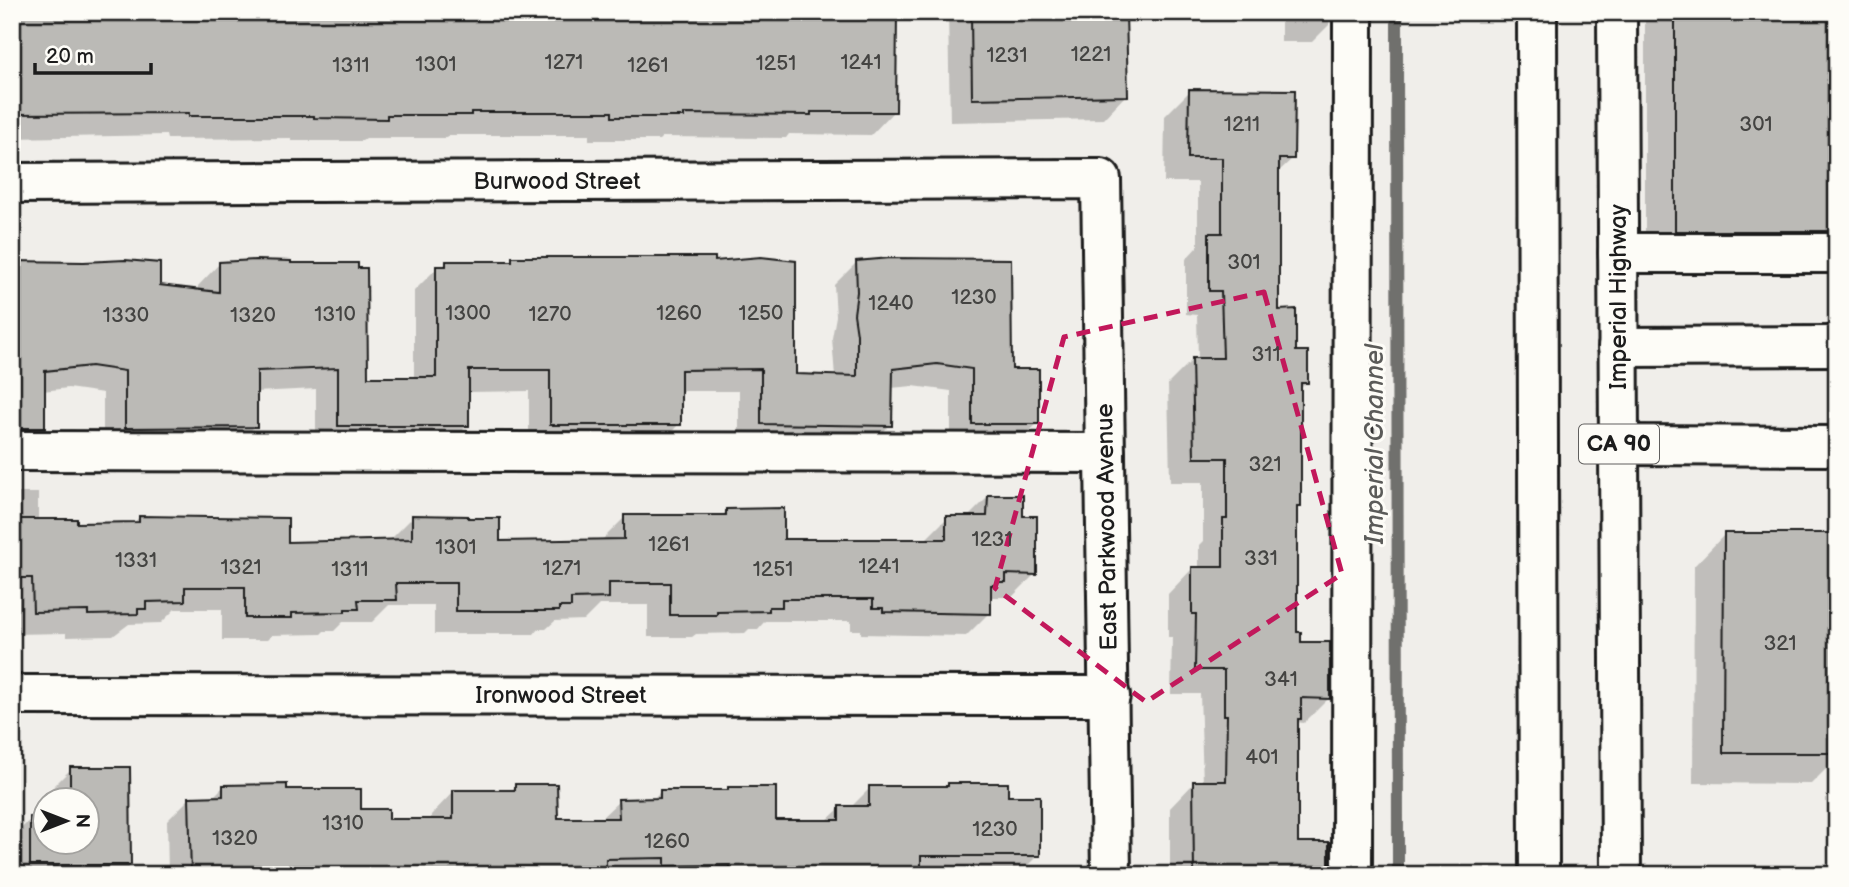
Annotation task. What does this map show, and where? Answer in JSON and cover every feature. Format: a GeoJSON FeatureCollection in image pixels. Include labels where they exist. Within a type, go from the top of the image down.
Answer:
{"type":"FeatureCollection","features":[{"type":"Feature","properties":{"kind":"street"},"geometry":{"type":"LineString","coordinates":[[1352,875],[1353,12]]}},
{"type":"Feature","properties":{"kind":"street"},"geometry":{"type":"LineString","coordinates":[[1537,12],[1539,875]]}},
{"type":"Feature","properties":{"kind":"street","name":"Imperial Highway"},"geometry":{"type":"LineString","coordinates":[[1617,12],[1621,875]]}},
{"type":"Feature","properties":{"kind":"street","name":"Burwood Street"},"geometry":{"type":"LineString","coordinates":[[12,183],[1101,179]]}},
{"type":"Feature","properties":{"kind":"street","name":"East Parkwood Avenue"},"geometry":{"type":"LineString","coordinates":[[1101,179],[1111,875]]}},
{"type":"Feature","properties":{"kind":"street"},"geometry":{"type":"LineString","coordinates":[[1618,253],[1837,253]]}},
{"type":"Feature","properties":{"kind":"street"},"geometry":{"type":"LineString","coordinates":[[1618,347],[1837,346]]}},
{"type":"Feature","properties":{"kind":"street"},"geometry":{"type":"LineString","coordinates":[[1619,445],[1837,446]]}},
{"type":"Feature","properties":{"kind":"street"},"geometry":{"type":"LineString","coordinates":[[12,451],[1105,453]]}},
{"type":"Feature","properties":{"kind":"street","name":"Ironwood Street"},"geometry":{"type":"LineString","coordinates":[[12,695],[1110,696]]}},
{"type":"Feature","properties":{"kind":"highlighted area"},"geometry":{"type":"Polygon","coordinates":[[[1264,292],[1342,574],[1146,702],[995,588],[1064,337],[1264,292]]]}},
{"type":"Feature","properties":{"kind":"building"},"geometry":{"type":"Polygon","coordinates":[[[12,12],[897,12],[896,112],[612,117],[612,112],[471,112],[471,115],[387,115],[387,119],[189,116],[189,113],[12,114],[12,12]]]}},
{"type":"Feature","properties":{"kind":"building"},"geometry":{"type":"Polygon","coordinates":[[[971,12],[1126,12],[1128,96],[972,99],[971,12]]]}},
{"type":"Feature","properties":{"kind":"building"},"geometry":{"type":"Polygon","coordinates":[[[1675,12],[1837,12],[1837,231],[1675,231],[1675,12]]]}},
{"type":"Feature","properties":{"kind":"building"},"geometry":{"type":"Polygon","coordinates":[[[1189,89],[1295,90],[1294,159],[1279,159],[1279,310],[1296,309],[1296,351],[1308,351],[1308,383],[1301,383],[1297,632],[1301,632],[1301,642],[1330,642],[1330,699],[1301,698],[1301,719],[1298,719],[1298,842],[1329,842],[1329,875],[1194,875],[1193,781],[1226,781],[1227,715],[1224,715],[1224,670],[1195,670],[1196,614],[1192,614],[1192,567],[1223,567],[1223,519],[1227,519],[1227,458],[1194,458],[1192,358],[1223,358],[1221,291],[1209,291],[1209,233],[1222,233],[1222,158],[1188,158],[1189,89]]]}},
{"type":"Feature","properties":{"kind":"building"},"geometry":{"type":"Polygon","coordinates":[[[512,257],[715,257],[715,261],[761,257],[796,261],[796,374],[857,376],[854,314],[857,292],[856,261],[891,258],[1011,259],[1012,369],[1039,369],[1039,424],[972,424],[972,369],[937,364],[893,369],[892,426],[761,424],[761,369],[681,370],[681,425],[550,425],[550,370],[469,370],[469,426],[338,426],[338,368],[257,371],[257,427],[125,428],[125,371],[91,366],[45,371],[45,428],[12,428],[12,261],[125,260],[160,263],[160,285],[219,292],[219,262],[255,260],[358,263],[358,268],[367,268],[368,377],[436,377],[436,266],[446,266],[446,261],[512,261],[512,257]]]}},
{"type":"Feature","properties":{"kind":"building"},"geometry":{"type":"Polygon","coordinates":[[[988,495],[1023,495],[1023,516],[1037,516],[1037,575],[1006,574],[1006,582],[991,585],[991,614],[883,612],[883,608],[873,608],[873,599],[782,599],[782,607],[769,607],[769,611],[670,615],[670,583],[609,583],[609,598],[571,599],[571,607],[559,607],[559,611],[456,611],[456,583],[396,583],[397,600],[358,600],[359,609],[345,609],[345,612],[292,613],[292,618],[245,618],[245,587],[185,587],[185,601],[146,602],[146,609],[138,609],[138,614],[88,615],[88,611],[33,612],[32,578],[12,578],[12,519],[77,519],[77,523],[139,522],[139,516],[288,518],[288,542],[412,539],[412,515],[468,516],[500,518],[500,541],[624,539],[624,515],[726,515],[726,509],[784,508],[784,539],[946,539],[946,516],[987,516],[988,495]]]}},
{"type":"Feature","properties":{"kind":"building"},"geometry":{"type":"Polygon","coordinates":[[[1724,533],[1837,533],[1837,753],[1723,753],[1724,533]]]}},
{"type":"Feature","properties":{"kind":"building"},"geometry":{"type":"Polygon","coordinates":[[[70,767],[130,767],[131,865],[30,865],[30,817],[32,856],[102,856],[102,786],[70,786],[70,767]]]}},
{"type":"Feature","properties":{"kind":"building"},"geometry":{"type":"Polygon","coordinates":[[[948,783],[1008,783],[1008,796],[1040,796],[1040,856],[921,856],[921,870],[820,870],[820,875],[730,875],[730,865],[665,866],[665,858],[606,859],[606,875],[407,875],[407,871],[191,875],[189,797],[223,796],[223,785],[287,784],[287,789],[361,789],[361,809],[389,809],[389,819],[453,819],[453,790],[515,790],[515,784],[557,784],[558,818],[619,818],[618,799],[660,798],[660,790],[776,787],[776,820],[839,820],[839,806],[869,806],[869,786],[948,786],[948,783]]]}},
{"type":"Feature","properties":{"kind":"waterway","name":"Imperial Channel"},"geometry":{"type":"LineString","coordinates":[[1397,12],[1398,875]]}}]}
